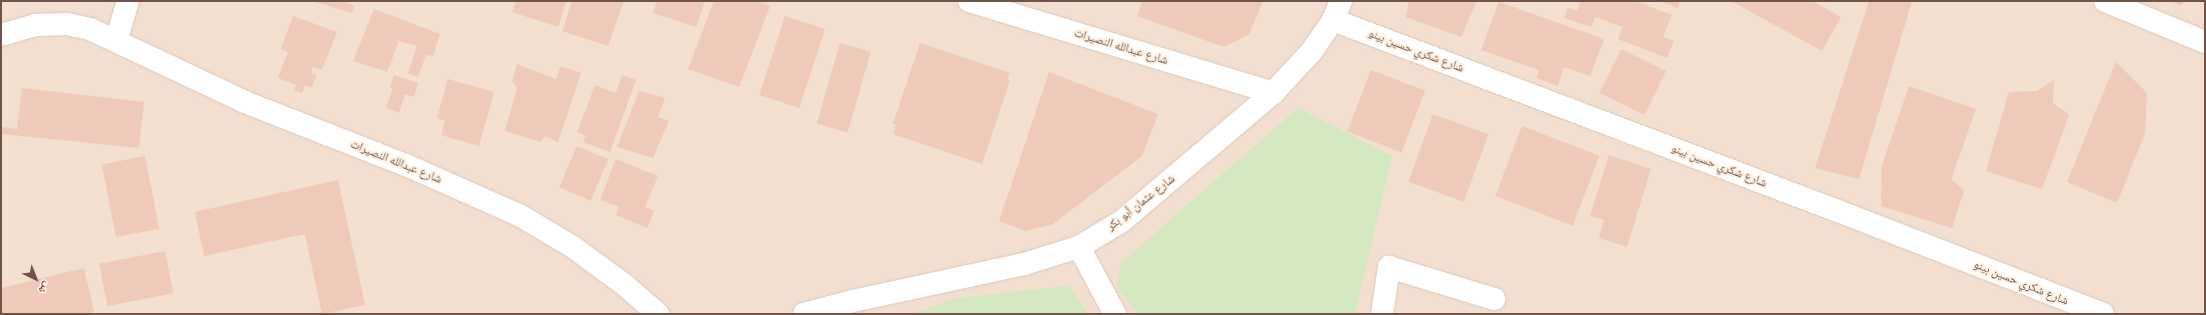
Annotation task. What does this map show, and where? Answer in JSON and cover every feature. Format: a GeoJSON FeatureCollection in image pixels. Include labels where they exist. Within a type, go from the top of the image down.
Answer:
{"type":"FeatureCollection","features":[{"type":"Feature","properties":{"kind":"street"},"geometry":{"type":"LineString","coordinates":[[116,41],[128,1]]}},
{"type":"Feature","properties":{"kind":"street","name":"شارع عبدالله النصيرات"},"geometry":{"type":"LineString","coordinates":[[969,1],[1273,93]]}},
{"type":"Feature","properties":{"kind":"street"},"geometry":{"type":"LineString","coordinates":[[2105,1],[2205,42]]}},
{"type":"Feature","properties":{"kind":"street","name":"شارع عثمان أبو بكر"},"geometry":{"type":"LineString","coordinates":[[804,314],[853,301],[1024,264],[1079,247],[1122,221],[1273,93],[1311,52],[1337,10]]}},
{"type":"Feature","properties":{"kind":"street","name":"شارع شكري حسين بينو"},"geometry":{"type":"LineString","coordinates":[[1337,10],[1824,205],[2103,314]]}},
{"type":"Feature","properties":{"kind":"street","name":"شارع عبدالله النصيرات"},"geometry":{"type":"LineString","coordinates":[[1,35],[36,25],[67,24],[90,29],[244,102],[406,165],[518,215],[573,247],[626,286],[658,314]]}},
{"type":"Feature","properties":{"kind":"street"},"geometry":{"type":"LineString","coordinates":[[1079,247],[1115,314]]}},
{"type":"Feature","properties":{"kind":"street"},"geometry":{"type":"LineString","coordinates":[[1382,314],[1389,267],[1494,299]]}},
{"type":"Feature","properties":{"kind":"shaded area"},"geometry":{"type":"Polygon","coordinates":[[[1,1],[2205,1],[2205,314],[1,314],[1,1]]]}},
{"type":"Feature","properties":{"kind":"green space"},"geometry":{"type":"Polygon","coordinates":[[[1298,108],[1392,156],[1355,314],[1138,314],[1117,288],[1121,263],[1298,108]]]}},
{"type":"Feature","properties":{"kind":"green space"},"geometry":{"type":"Polygon","coordinates":[[[1068,286],[1089,314],[911,314],[957,298],[1068,286]]]}},
{"type":"Feature","properties":{"kind":"building"},"geometry":{"type":"Polygon","coordinates":[[[312,1],[343,1],[354,6],[352,13],[312,1]]]}},
{"type":"Feature","properties":{"kind":"building"},"geometry":{"type":"Polygon","coordinates":[[[516,1],[566,1],[558,27],[512,12],[516,1]]]}},
{"type":"Feature","properties":{"kind":"building"},"geometry":{"type":"Polygon","coordinates":[[[572,1],[624,1],[608,46],[562,31],[572,1]]]}},
{"type":"Feature","properties":{"kind":"building"},"geometry":{"type":"Polygon","coordinates":[[[657,1],[705,1],[696,27],[653,13],[657,1]]]}},
{"type":"Feature","properties":{"kind":"building"},"geometry":{"type":"Polygon","coordinates":[[[714,1],[756,1],[770,6],[739,87],[688,69],[714,1]]]}},
{"type":"Feature","properties":{"kind":"building"},"geometry":{"type":"Polygon","coordinates":[[[1142,1],[1263,1],[1249,34],[1224,47],[1137,16],[1142,1]]]}},
{"type":"Feature","properties":{"kind":"building"},"geometry":{"type":"Polygon","coordinates":[[[1409,1],[1477,1],[1461,37],[1406,17],[1409,1]]]}},
{"type":"Feature","properties":{"kind":"building"},"geometry":{"type":"Polygon","coordinates":[[[1581,1],[1635,1],[1672,15],[1663,37],[1674,41],[1667,58],[1618,39],[1622,27],[1595,17],[1591,27],[1564,18],[1568,8],[1577,11],[1581,1]]]}},
{"type":"Feature","properties":{"kind":"building"},"geometry":{"type":"Polygon","coordinates":[[[1660,1],[1680,1],[1678,8],[1660,1]]]}},
{"type":"Feature","properties":{"kind":"building"},"geometry":{"type":"Polygon","coordinates":[[[1731,1],[1812,1],[1841,17],[1822,51],[1731,1]]]}},
{"type":"Feature","properties":{"kind":"building"},"geometry":{"type":"Polygon","coordinates":[[[1869,1],[1912,1],[1859,179],[1815,168],[1869,1]]]}},
{"type":"Feature","properties":{"kind":"building"},"geometry":{"type":"Polygon","coordinates":[[[2171,1],[2184,1],[2181,6],[2171,1]]]}},
{"type":"Feature","properties":{"kind":"building"},"geometry":{"type":"Polygon","coordinates":[[[1499,2],[1604,39],[1590,76],[1564,67],[1558,86],[1536,78],[1539,70],[1481,50],[1499,2]]]}},
{"type":"Feature","properties":{"kind":"building"},"geometry":{"type":"Polygon","coordinates":[[[374,9],[440,34],[433,56],[426,55],[418,77],[408,73],[417,46],[399,41],[387,72],[353,61],[374,9]]]}},
{"type":"Feature","properties":{"kind":"building"},"geometry":{"type":"Polygon","coordinates":[[[293,16],[337,32],[322,70],[313,67],[311,73],[317,75],[312,87],[305,85],[302,93],[294,90],[296,85],[278,78],[288,52],[281,49],[293,16]]]}},
{"type":"Feature","properties":{"kind":"building"},"geometry":{"type":"Polygon","coordinates":[[[785,16],[825,29],[799,108],[759,95],[785,16]]]}},
{"type":"Feature","properties":{"kind":"building"},"geometry":{"type":"Polygon","coordinates":[[[840,43],[871,52],[848,133],[817,124],[840,43]]]}},
{"type":"Feature","properties":{"kind":"building"},"geometry":{"type":"Polygon","coordinates":[[[920,43],[1010,73],[1007,79],[1010,80],[982,164],[893,134],[896,125],[893,123],[920,43]]]}},
{"type":"Feature","properties":{"kind":"building"},"geometry":{"type":"Polygon","coordinates":[[[1621,49],[1666,71],[1644,115],[1600,93],[1621,49]]]}},
{"type":"Feature","properties":{"kind":"building"},"geometry":{"type":"Polygon","coordinates":[[[2116,62],[2147,93],[2145,133],[2117,203],[2067,182],[2116,62]]]}},
{"type":"Feature","properties":{"kind":"building"},"geometry":{"type":"Polygon","coordinates":[[[517,64],[556,79],[561,66],[581,73],[558,142],[544,136],[541,142],[505,131],[517,88],[512,81],[517,64]]]}},
{"type":"Feature","properties":{"kind":"building"},"geometry":{"type":"Polygon","coordinates":[[[1371,70],[1425,91],[1401,152],[1347,132],[1371,70]]]}},
{"type":"Feature","properties":{"kind":"building"},"geometry":{"type":"Polygon","coordinates":[[[1049,72],[1158,114],[1142,156],[1053,224],[1025,231],[999,221],[1049,72]]]}},
{"type":"Feature","properties":{"kind":"building"},"geometry":{"type":"Polygon","coordinates":[[[394,75],[418,83],[414,97],[405,94],[399,113],[386,108],[393,88],[390,87],[394,75]]]}},
{"type":"Feature","properties":{"kind":"building"},"geometry":{"type":"Polygon","coordinates":[[[622,75],[636,80],[610,152],[583,142],[586,136],[577,132],[595,85],[616,93],[622,75]]]}},
{"type":"Feature","properties":{"kind":"building"},"geometry":{"type":"Polygon","coordinates":[[[448,79],[494,92],[479,146],[441,135],[445,121],[437,118],[448,79]]]}},
{"type":"Feature","properties":{"kind":"building"},"geometry":{"type":"Polygon","coordinates":[[[2054,80],[2053,103],[2069,115],[2042,189],[1986,171],[2009,92],[2037,91],[2054,80]]]}},
{"type":"Feature","properties":{"kind":"building"},"geometry":{"type":"Polygon","coordinates":[[[1909,86],[1976,109],[1951,179],[1964,190],[1952,228],[1881,206],[1882,165],[1909,86]]]}},
{"type":"Feature","properties":{"kind":"building"},"geometry":{"type":"Polygon","coordinates":[[[22,88],[144,102],[139,148],[2,134],[3,127],[17,129],[22,88]]]}},
{"type":"Feature","properties":{"kind":"building"},"geometry":{"type":"Polygon","coordinates":[[[639,91],[665,98],[658,117],[669,121],[653,158],[617,147],[639,91]]]}},
{"type":"Feature","properties":{"kind":"building"},"geometry":{"type":"Polygon","coordinates":[[[1433,114],[1488,134],[1464,202],[1408,182],[1433,114]]]}},
{"type":"Feature","properties":{"kind":"building"},"geometry":{"type":"Polygon","coordinates":[[[1522,126],[1599,156],[1573,226],[1495,196],[1522,126]]]}},
{"type":"Feature","properties":{"kind":"building"},"geometry":{"type":"Polygon","coordinates":[[[577,146],[608,159],[591,201],[559,187],[577,146]]]}},
{"type":"Feature","properties":{"kind":"building"},"geometry":{"type":"Polygon","coordinates":[[[1609,155],[1651,169],[1627,247],[1599,238],[1604,220],[1590,216],[1609,155]]]}},
{"type":"Feature","properties":{"kind":"building"},"geometry":{"type":"Polygon","coordinates":[[[145,156],[159,229],[116,237],[102,164],[145,156]]]}},
{"type":"Feature","properties":{"kind":"building"},"geometry":{"type":"Polygon","coordinates":[[[616,159],[658,176],[645,207],[654,211],[647,228],[616,215],[619,207],[600,200],[616,159]]]}},
{"type":"Feature","properties":{"kind":"building"},"geometry":{"type":"Polygon","coordinates":[[[338,180],[365,305],[322,314],[305,234],[204,256],[195,212],[338,180]]]}},
{"type":"Feature","properties":{"kind":"building"},"geometry":{"type":"Polygon","coordinates":[[[165,251],[173,293],[107,306],[99,264],[165,251]]]}},
{"type":"Feature","properties":{"kind":"building"},"geometry":{"type":"Polygon","coordinates":[[[84,268],[94,312],[84,314],[1,314],[1,288],[84,268]]]}}]}
